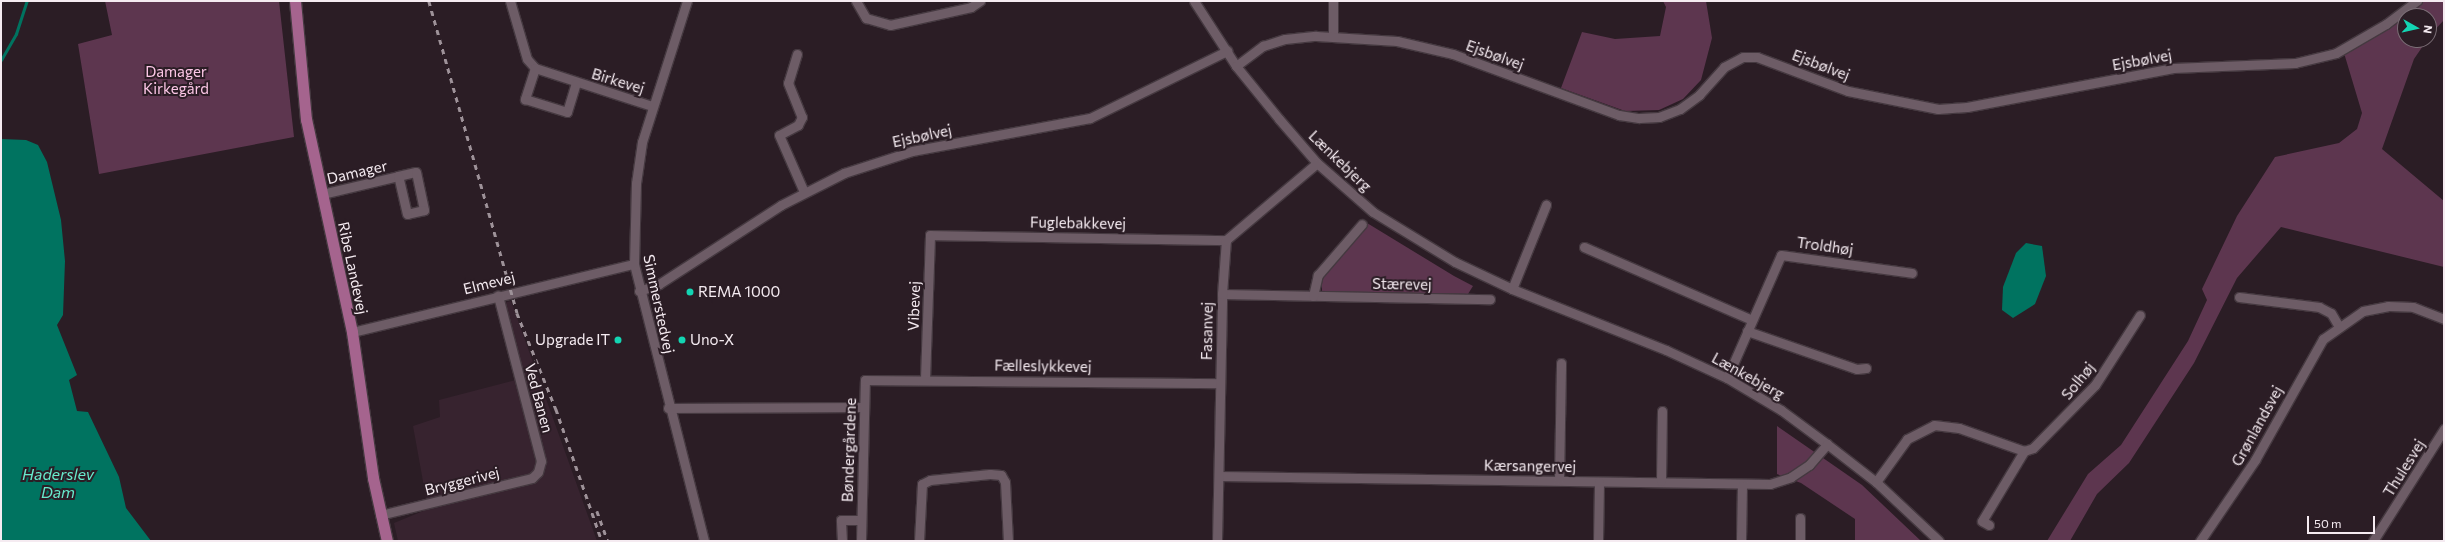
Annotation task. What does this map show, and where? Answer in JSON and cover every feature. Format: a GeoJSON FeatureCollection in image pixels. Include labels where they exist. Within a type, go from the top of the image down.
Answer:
{"type":"FeatureCollection","features":[{"type":"Feature","properties":{"kind":"main road","name":"Ribe Landevej"},"geometry":{"type":"LineString","coordinates":[[295,1],[306,116],[352,332],[380,516],[387,541]]}},
{"type":"Feature","properties":{"kind":"street","name":"Simmerstedvej"},"geometry":{"type":"LineString","coordinates":[[687,1],[652,106],[636,184],[634,264],[639,291],[668,408],[704,541]]}},
{"type":"Feature","properties":{"kind":"street"},"geometry":{"type":"LineString","coordinates":[[856,1],[866,18],[890,25],[972,7],[980,1]]}},
{"type":"Feature","properties":{"kind":"street","name":"Lænkebjerg"},"geometry":{"type":"LineString","coordinates":[[1194,1],[1236,66],[1317,163],[1374,212],[1455,262],[1512,289],[1666,350],[1726,378],[1781,410],[1876,482],[1939,541]]}},
{"type":"Feature","properties":{"kind":"street"},"geometry":{"type":"LineString","coordinates":[[1333,1],[1333,36]]}},
{"type":"Feature","properties":{"kind":"street","name":"Ejsbølvej"},"geometry":{"type":"LineString","coordinates":[[1236,66],[1263,46],[1285,39],[1333,36],[1397,41],[1453,54],[1619,115],[1639,118],[1659,117],[1680,109],[1699,95],[1724,67],[1743,57],[1757,56],[1848,91],[1938,109],[1967,107],[2173,68],[2295,63],[2336,53],[2386,24],[2416,1]]}},
{"type":"Feature","properties":{"kind":"street"},"geometry":{"type":"LineString","coordinates":[[511,2],[527,59],[534,68]]}},
{"type":"Feature","properties":{"kind":"street","name":"Ejsbølvej"},"geometry":{"type":"LineString","coordinates":[[639,291],[659,284],[804,192],[844,173],[912,151],[1090,118],[1227,51]]}},
{"type":"Feature","properties":{"kind":"street"},"geometry":{"type":"LineString","coordinates":[[797,54],[788,83],[802,117],[798,125],[779,135],[804,192]]}},
{"type":"Feature","properties":{"kind":"street","name":"Birkevej"},"geometry":{"type":"LineString","coordinates":[[576,83],[567,112],[525,99],[534,68],[576,83],[652,106]]}},
{"type":"Feature","properties":{"kind":"street"},"geometry":{"type":"LineString","coordinates":[[1226,240],[1317,163]]}},
{"type":"Feature","properties":{"kind":"street","name":"Damager"},"geometry":{"type":"LineString","coordinates":[[322,194],[398,176],[416,172],[424,210],[407,214],[398,176]]}},
{"type":"Feature","properties":{"kind":"street"},"geometry":{"type":"LineString","coordinates":[[1512,289],[1546,205]]}},
{"type":"Feature","properties":{"kind":"street"},"geometry":{"type":"LineString","coordinates":[[1313,296],[1318,275],[1362,224]]}},
{"type":"Feature","properties":{"kind":"street","name":"Fuglebakkevej"},"geometry":{"type":"LineString","coordinates":[[930,235],[1226,240]]}},
{"type":"Feature","properties":{"kind":"street","name":"Vibevej"},"geometry":{"type":"LineString","coordinates":[[925,379],[930,235]]}},
{"type":"Feature","properties":{"kind":"street","name":"Fasanvej"},"geometry":{"type":"LineString","coordinates":[[1217,541],[1222,294],[1226,240]]}},
{"type":"Feature","properties":{"kind":"street"},"geometry":{"type":"LineString","coordinates":[[1584,247],[1752,320]]}},
{"type":"Feature","properties":{"kind":"street","name":"Troldhøj"},"geometry":{"type":"LineString","coordinates":[[1726,378],[1781,255],[1912,272]]}},
{"type":"Feature","properties":{"kind":"street","name":"Elmevej"},"geometry":{"type":"LineString","coordinates":[[352,332],[634,264]]}},
{"type":"Feature","properties":{"kind":"street","name":"Stærevej"},"geometry":{"type":"LineString","coordinates":[[1222,294],[1490,299]]}},
{"type":"Feature","properties":{"kind":"street","name":"Ved Banen"},"geometry":{"type":"LineString","coordinates":[[498,296],[541,461]]}},
{"type":"Feature","properties":{"kind":"street"},"geometry":{"type":"LineString","coordinates":[[2239,297],[2319,307],[2331,313],[2338,325]]}},
{"type":"Feature","properties":{"kind":"street","name":"Grønlandsvej"},"geometry":{"type":"LineString","coordinates":[[2200,541],[2255,460],[2311,356],[2338,325],[2363,311],[2388,306],[2413,307],[2444,318]]}},
{"type":"Feature","properties":{"kind":"street","name":"Solhøj"},"geometry":{"type":"LineString","coordinates":[[1989,525],[1982,521],[2024,451],[2064,420],[2095,385],[2140,315]]}},
{"type":"Feature","properties":{"kind":"street"},"geometry":{"type":"LineString","coordinates":[[1747,331],[1857,369],[1866,368]]}},
{"type":"Feature","properties":{"kind":"street"},"geometry":{"type":"LineString","coordinates":[[1559,480],[1561,363]]}},
{"type":"Feature","properties":{"kind":"street","name":"Fælleslykkevej"},"geometry":{"type":"LineString","coordinates":[[865,380],[925,379],[1220,383]]}},
{"type":"Feature","properties":{"kind":"street","name":"Bøndergårdene"},"geometry":{"type":"LineString","coordinates":[[862,541],[861,520],[865,380]]}},
{"type":"Feature","properties":{"kind":"street"},"geometry":{"type":"LineString","coordinates":[[668,408],[864,407]]}},
{"type":"Feature","properties":{"kind":"street"},"geometry":{"type":"LineString","coordinates":[[1661,481],[1662,411]]}},
{"type":"Feature","properties":{"kind":"street"},"geometry":{"type":"LineString","coordinates":[[1876,482],[1907,439],[1934,425],[1960,428],[2024,451]]}},
{"type":"Feature","properties":{"kind":"street","name":"Thulesvej"},"geometry":{"type":"LineString","coordinates":[[2373,541],[2444,429]]}},
{"type":"Feature","properties":{"kind":"street","name":"Kærsangervej"},"geometry":{"type":"LineString","coordinates":[[1219,476],[1559,480],[1599,482],[1661,481],[1742,485],[1770,484],[1791,477],[1809,465],[1827,444]]}},
{"type":"Feature","properties":{"kind":"street","name":"Bryggerivej"},"geometry":{"type":"LineString","coordinates":[[380,516],[532,478],[538,472],[541,461]]}},
{"type":"Feature","properties":{"kind":"street"},"geometry":{"type":"LineString","coordinates":[[919,541],[922,484],[930,480],[990,474],[1001,475],[1005,482],[1008,541]]}},
{"type":"Feature","properties":{"kind":"street"},"geometry":{"type":"LineString","coordinates":[[1598,541],[1599,482]]}},
{"type":"Feature","properties":{"kind":"street"},"geometry":{"type":"LineString","coordinates":[[1741,541],[1742,485]]}},
{"type":"Feature","properties":{"kind":"street"},"geometry":{"type":"LineString","coordinates":[[1800,518],[1800,541]]}},
{"type":"Feature","properties":{"kind":"street","name":"Bøndergårdene"},"geometry":{"type":"LineString","coordinates":[[842,541],[841,520],[861,520]]}},
{"type":"Feature","properties":{"kind":"shaded area"},"geometry":{"type":"Polygon","coordinates":[[[511,301],[597,541],[398,541],[394,523],[428,509],[413,426],[440,417],[439,400],[516,380],[504,303],[511,301]]]}},
{"type":"Feature","properties":{"kind":"green space","name":"Damager Kirkegård"},"geometry":{"type":"Polygon","coordinates":[[[105,1],[279,1],[294,137],[99,174],[78,44],[112,35],[105,1]]]}},
{"type":"Feature","properties":{"kind":"green space"},"geometry":{"type":"Polygon","coordinates":[[[1663,1],[1706,1],[1712,38],[1701,80],[1683,99],[1659,110],[1625,111],[1561,88],[1582,32],[1615,39],[1660,36],[1666,7],[1663,1]]]}},
{"type":"Feature","properties":{"kind":"green space"},"geometry":{"type":"Polygon","coordinates":[[[2424,1],[2444,1],[2444,20],[2437,27],[2437,8],[2415,8],[2424,1]]]}},
{"type":"Feature","properties":{"kind":"green space"},"geometry":{"type":"Polygon","coordinates":[[[2397,23],[2397,48],[2422,48],[2414,59],[2382,149],[2444,201],[2444,267],[2281,227],[2237,278],[2194,363],[2129,463],[2097,494],[2070,541],[2047,541],[2088,474],[2121,445],[2188,341],[2207,300],[2202,289],[2237,216],[2275,157],[2339,143],[2357,129],[2362,113],[2344,53],[2397,23]]]}},
{"type":"Feature","properties":{"kind":"green space"},"geometry":{"type":"Polygon","coordinates":[[[1367,223],[1473,286],[1468,294],[1322,292],[1322,277],[1367,223]]]}},
{"type":"Feature","properties":{"kind":"green space"},"geometry":{"type":"Polygon","coordinates":[[[1777,426],[1862,485],[1921,541],[1855,541],[1855,519],[1801,483],[1777,474],[1777,426]]]}},
{"type":"Feature","properties":{"kind":"water","name":"Haderslev Dam"},"geometry":{"type":"Polygon","coordinates":[[[1,139],[26,140],[38,145],[47,162],[61,220],[65,261],[63,315],[57,325],[77,375],[69,380],[77,411],[88,412],[119,477],[126,508],[151,541],[1,541],[1,139]]]}},
{"type":"Feature","properties":{"kind":"water"},"geometry":{"type":"Polygon","coordinates":[[[2026,243],[2042,246],[2046,276],[2035,304],[2013,318],[2002,310],[2003,287],[2016,253],[2026,243]]]}},
{"type":"Feature","properties":{"kind":"waterway"},"geometry":{"type":"LineString","coordinates":[[1,60],[16,34],[27,1]]}},
{"type":"Feature","properties":{"kind":"railway"},"geometry":{"type":"LineString","coordinates":[[429,1],[517,313],[556,409],[602,541]]}},
{"type":"Feature","properties":{"kind":"railway"},"geometry":{"type":"LineString","coordinates":[[597,511],[608,541]]}},
{"type":"Feature","properties":{"kind":"place","name":"REMA 1000"},"geometry":{"type":"Point","coordinates":[690,292]}},
{"type":"Feature","properties":{"kind":"place","name":"Upgrade IT"},"geometry":{"type":"Point","coordinates":[618,340]}},
{"type":"Feature","properties":{"kind":"place","name":"Uno-X"},"geometry":{"type":"Point","coordinates":[682,340]}}]}
